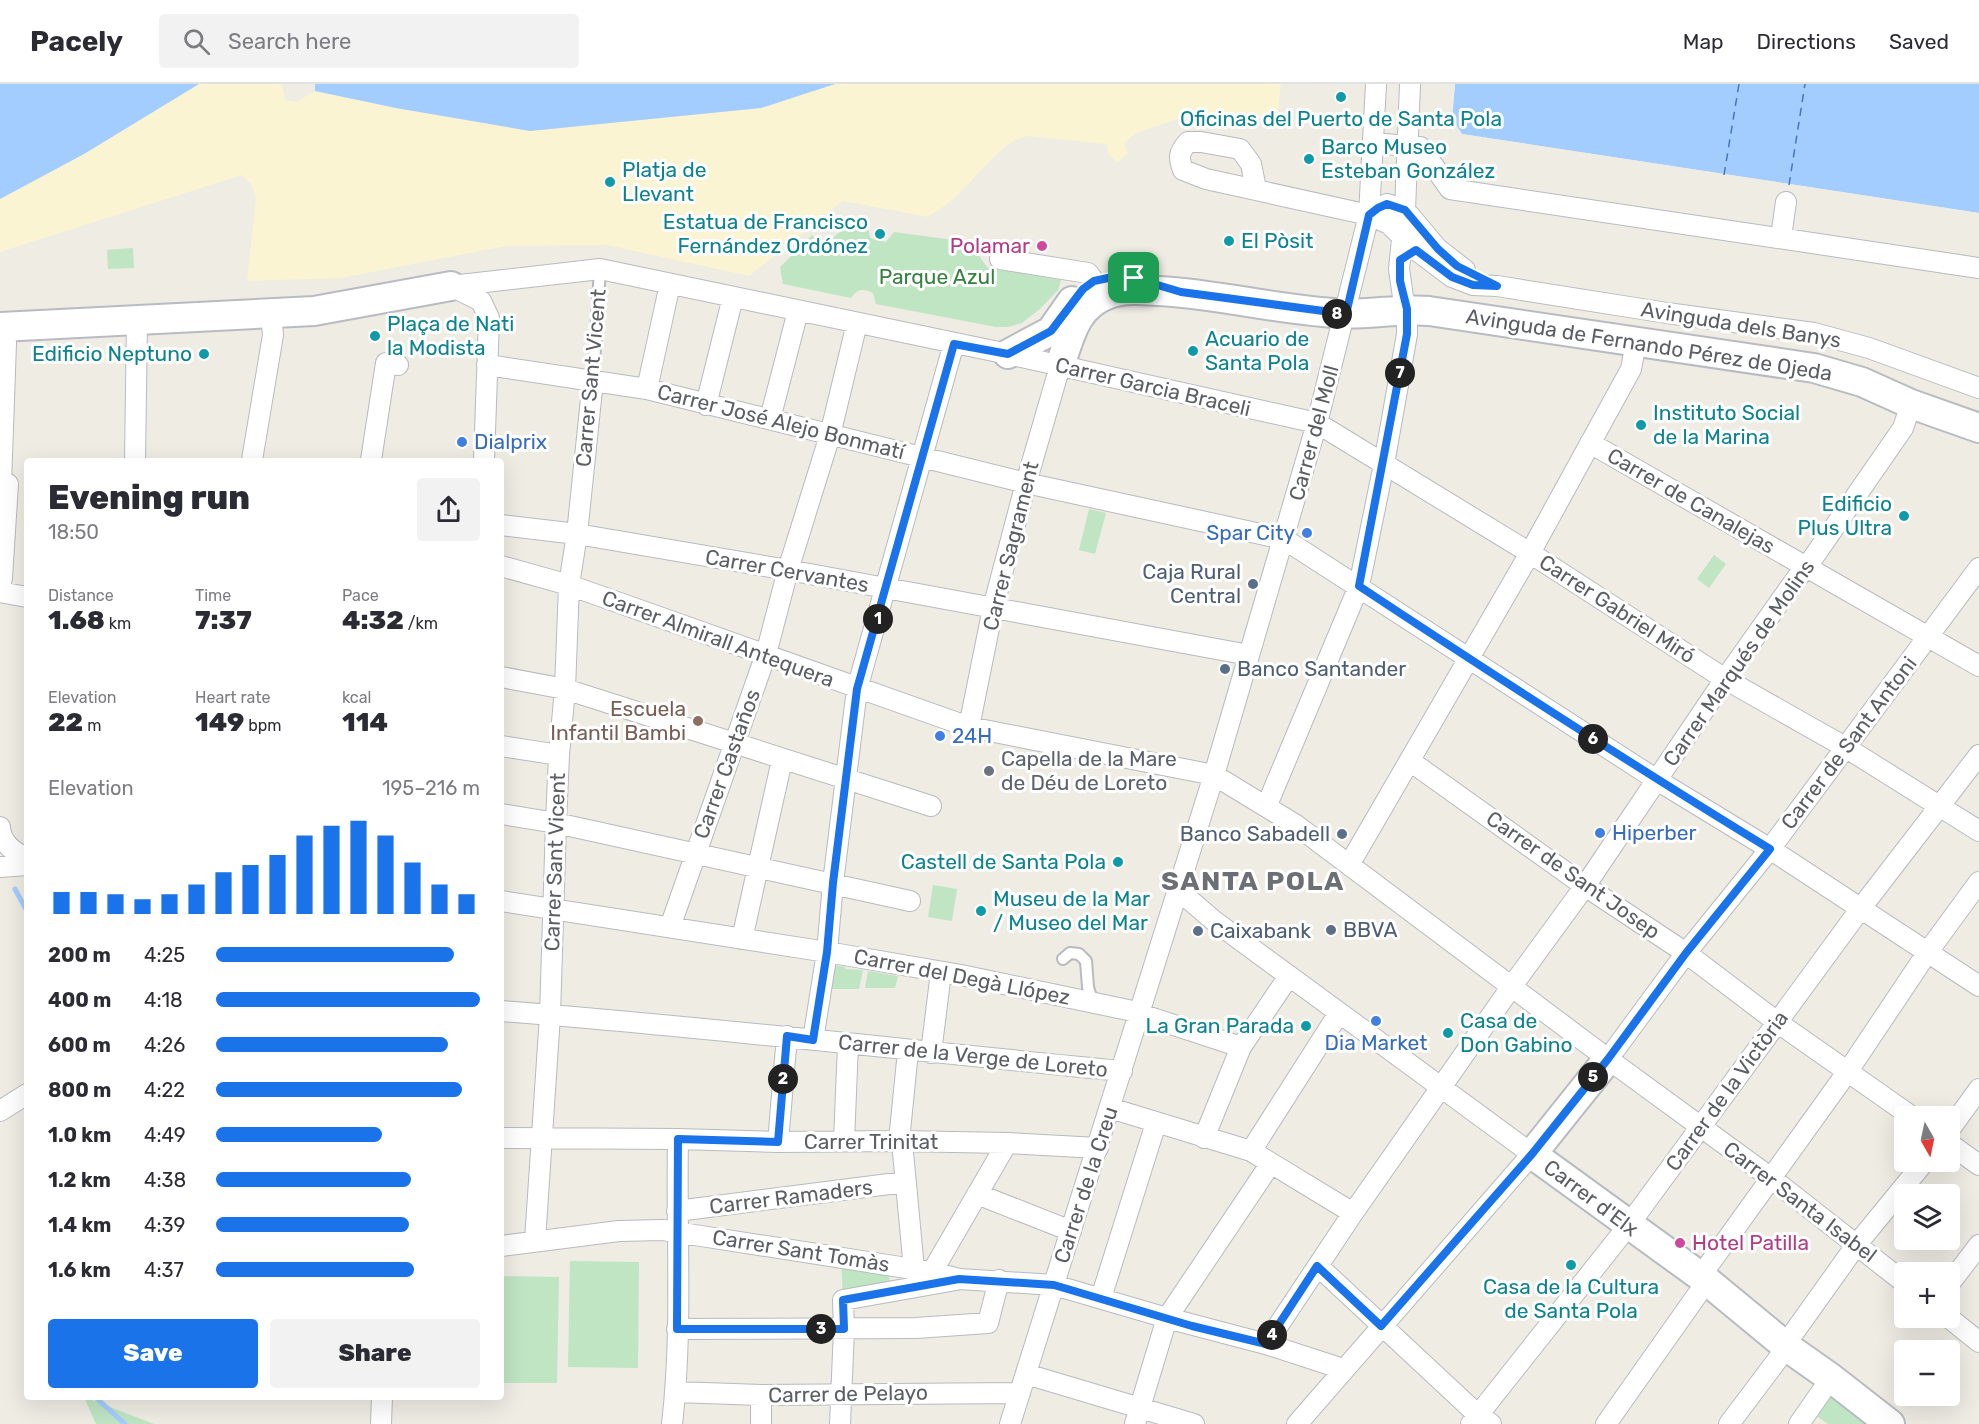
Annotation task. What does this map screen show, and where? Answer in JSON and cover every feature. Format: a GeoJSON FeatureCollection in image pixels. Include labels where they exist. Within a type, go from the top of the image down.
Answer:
{"type":"FeatureCollection","features":[{"type":"Feature","properties":{"kind":"street","name":"Carrer del Moll"},"geometry":{"type":"LineString","coordinates":[[1177,889],[1214,775],[1284,539],[1346,314],[1369,215],[1376,84]]}},
{"type":"Feature","properties":{"kind":"street"},"geometry":{"type":"LineString","coordinates":[[1267,805],[1359,586],[1384,464],[1407,334],[1407,309],[1400,281],[1411,204],[1410,84]]}},
{"type":"Feature","properties":{"kind":"street"},"geometry":{"type":"LineString","coordinates":[[1373,142],[1420,147],[1449,189],[1979,268]]}},
{"type":"Feature","properties":{"kind":"street"},"geometry":{"type":"LineString","coordinates":[[1256,189],[1369,215],[1387,204],[1411,204]]}},
{"type":"Feature","properties":{"kind":"street"},"geometry":{"type":"LineString","coordinates":[[1780,237],[1786,202]]}},
{"type":"Feature","properties":{"kind":"street","name":"Avinguda dels Banys"},"geometry":{"type":"LineString","coordinates":[[1411,204],[1438,249],[1457,266],[1497,286]]}},
{"type":"Feature","properties":{"kind":"street","name":"Avinguda dels Banys"},"geometry":{"type":"LineString","coordinates":[[1369,215],[1389,224],[1406,249],[1452,277],[1473,285],[1497,286],[1814,333],[1869,348],[1979,388]]}},
{"type":"Feature","properties":{"kind":"street"},"geometry":{"type":"LineString","coordinates":[[1000,259],[1088,273],[1094,281]]}},
{"type":"Feature","properties":{"kind":"street","name":"Carrer Garcia Braceli"},"geometry":{"type":"LineString","coordinates":[[451,286],[600,269],[1008,354],[1317,423]]}},
{"type":"Feature","properties":{"kind":"street"},"geometry":{"type":"LineString","coordinates":[[1008,354],[1051,331],[1076,297],[1094,281],[1108,278],[1134,278],[1181,292]]}},
{"type":"Feature","properties":{"kind":"street"},"geometry":{"type":"LineString","coordinates":[[647,389],[670,284]]}},
{"type":"Feature","properties":{"kind":"street"},"geometry":{"type":"LineString","coordinates":[[0,585],[9,484],[6,343],[2,327],[314,311],[451,286],[481,301],[489,318],[484,458]]}},
{"type":"Feature","properties":{"kind":"street"},"geometry":{"type":"LineString","coordinates":[[1060,366],[1070,333],[1081,312],[1095,301],[1110,293],[1133,289],[1181,292]]}},
{"type":"Feature","properties":{"kind":"street","name":"Avinguda de Fernando Pérez de Ojeda"},"geometry":{"type":"LineString","coordinates":[[1181,292],[1346,314],[1407,309],[1814,368],[1862,382],[1911,404],[1979,428]]}},
{"type":"Feature","properties":{"kind":"street"},"geometry":{"type":"LineString","coordinates":[[706,405],[733,297]]}},
{"type":"Feature","properties":{"kind":"street"},"geometry":{"type":"LineString","coordinates":[[770,419],[798,311]]}},
{"type":"Feature","properties":{"kind":"street"},"geometry":{"type":"LineString","coordinates":[[252,458],[273,335],[272,323],[268,314]]}},
{"type":"Feature","properties":{"kind":"street"},"geometry":{"type":"LineString","coordinates":[[135,458],[137,321]]}},
{"type":"Feature","properties":{"kind":"street","name":"Carrer Castaños"},"geometry":{"type":"LineString","coordinates":[[670,927],[766,654],[788,570],[830,435],[857,323]]}},
{"type":"Feature","properties":{"kind":"street"},"geometry":{"type":"LineString","coordinates":[[1349,865],[1530,553],[1631,369],[1636,342]]}},
{"type":"Feature","properties":{"kind":"street"},"geometry":{"type":"LineString","coordinates":[[813,1040],[827,952],[833,883],[857,689],[954,344]]}},
{"type":"Feature","properties":{"kind":"street"},"geometry":{"type":"LineString","coordinates":[[371,458],[386,363],[398,364]]}},
{"type":"Feature","properties":{"kind":"street","name":"Carrer José Alejo Bonmatí"},"geometry":{"type":"LineString","coordinates":[[487,365],[647,389],[1026,483],[1284,539],[1657,780],[1770,849],[1979,986]]}},
{"type":"Feature","properties":{"kind":"street","name":"Carrer Sagrament"},"geometry":{"type":"LineString","coordinates":[[969,727],[993,608],[1060,366]]}},
{"type":"Feature","properties":{"kind":"street","name":"Carrer Sant Vicent"},"geometry":{"type":"LineString","coordinates":[[535,1241],[550,1015],[559,755],[565,688],[569,585],[577,534],[593,380]]}},
{"type":"Feature","properties":{"kind":"street","name":"Carrer Marqués de Molins"},"geometry":{"type":"LineString","coordinates":[[1266,1344],[1353,1213],[1585,886],[1725,679],[1806,568],[1903,428],[1911,404]]}},
{"type":"Feature","properties":{"kind":"street","name":"Carrer Gabriel Miró"},"geometry":{"type":"LineString","coordinates":[[1317,423],[1530,553],[1725,679],[1845,747],[1979,831]]}},
{"type":"Feature","properties":{"kind":"street","name":"Carrer de Canalejas"},"geometry":{"type":"LineString","coordinates":[[1590,443],[1979,666]]}},
{"type":"Feature","properties":{"kind":"street","name":"Carrer Cervantes"},"geometry":{"type":"LineString","coordinates":[[504,525],[577,534],[788,570],[1249,655]]}},
{"type":"Feature","properties":{"kind":"street","name":"Carrer Almirall Antequera"},"geometry":{"type":"LineString","coordinates":[[504,567],[569,585],[969,727],[1214,775],[1267,805]]}},
{"type":"Feature","properties":{"kind":"street","name":"Carrer de Sant Antoni"},"geometry":{"type":"LineString","coordinates":[[1608,1059],[1686,953],[1770,849],[1979,568]]}},
{"type":"Feature","properties":{"kind":"street"},"geometry":{"type":"LineString","coordinates":[[0,592],[24,596]]}},
{"type":"Feature","properties":{"kind":"street"},"geometry":{"type":"LineString","coordinates":[[504,678],[565,688],[782,760],[931,806]]}},
{"type":"Feature","properties":{"kind":"street"},"geometry":{"type":"LineString","coordinates":[[504,746],[559,755]]}},
{"type":"Feature","properties":{"kind":"street","name":"Carrer de la Victòria"},"geometry":{"type":"LineString","coordinates":[[1480,1421],[1628,1226],[1861,908],[1979,755]]}},
{"type":"Feature","properties":{"kind":"street"},"geometry":{"type":"LineString","coordinates":[[742,939],[782,760]]}},
{"type":"Feature","properties":{"kind":"street","name":"Carrer de Sant Josep"},"geometry":{"type":"LineString","coordinates":[[1410,761],[1585,886],[1686,953],[1777,1022],[1897,1106]]}},
{"type":"Feature","properties":{"kind":"street","name":"Carrer Santa Isabel"},"geometry":{"type":"LineString","coordinates":[[1267,805],[1771,1178],[1894,1274]]}},
{"type":"Feature","properties":{"kind":"street"},"geometry":{"type":"LineString","coordinates":[[504,814],[556,823],[910,901]]}},
{"type":"Feature","properties":{"kind":"street"},"geometry":{"type":"LineString","coordinates":[[0,827],[0,838],[14,853],[24,857]]}},
{"type":"Feature","properties":{"kind":"street"},"geometry":{"type":"LineString","coordinates":[[0,867],[24,865]]}},
{"type":"Feature","properties":{"kind":"street"},"geometry":{"type":"LineString","coordinates":[[1606,1424],[1771,1178],[1848,1071],[1927,952],[1979,882]]}},
{"type":"Feature","properties":{"kind":"street","name":"Carrer d'Elx"},"geometry":{"type":"LineString","coordinates":[[1177,889],[1213,920],[1703,1279],[1786,1346],[1890,1424]]}},
{"type":"Feature","properties":{"kind":"street","name":"Carrer de la Creu"},"geometry":{"type":"LineString","coordinates":[[1010,1424],[1177,889]]}},
{"type":"Feature","properties":{"kind":"street","name":"Carrer del Degà Llópez"},"geometry":{"type":"LineString","coordinates":[[504,901],[940,972],[1138,1013],[1241,1047]]}},
{"type":"Feature","properties":{"kind":"street"},"geometry":{"type":"LineString","coordinates":[[931,1053],[940,972]]}},
{"type":"Feature","properties":{"kind":"street"},"geometry":{"type":"LineString","coordinates":[[1204,1137],[1241,1047],[1289,976]]}},
{"type":"Feature","properties":{"kind":"street","name":"Carrer de la Verge de Loreto"},"geometry":{"type":"LineString","coordinates":[[504,1011],[787,1036],[908,1051],[1122,1071]]}},
{"type":"Feature","properties":{"kind":"street"},"geometry":{"type":"LineString","coordinates":[[1251,1151],[1339,1013]]}},
{"type":"Feature","properties":{"kind":"street"},"geometry":{"type":"LineString","coordinates":[[778,1142],[787,1036]]}},
{"type":"Feature","properties":{"kind":"street"},"geometry":{"type":"LineString","coordinates":[[844,1141],[848,1044]]}},
{"type":"Feature","properties":{"kind":"street"},"geometry":{"type":"LineString","coordinates":[[908,1051],[901,1141],[905,1182],[923,1270]]}},
{"type":"Feature","properties":{"kind":"street"},"geometry":{"type":"LineString","coordinates":[[1297,1424],[1532,1154],[1608,1059]]}},
{"type":"Feature","properties":{"kind":"street"},"geometry":{"type":"LineString","coordinates":[[1960,1115],[1979,1089]]}},
{"type":"Feature","properties":{"kind":"street"},"geometry":{"type":"LineString","coordinates":[[0,1111],[24,1096]]}},
{"type":"Feature","properties":{"kind":"street"},"geometry":{"type":"LineString","coordinates":[[1110,1108],[1251,1151],[1353,1213]]}},
{"type":"Feature","properties":{"kind":"street"},"geometry":{"type":"LineString","coordinates":[[1101,1298],[1156,1123]]}},
{"type":"Feature","properties":{"kind":"street","name":"Carrer Trinitat"},"geometry":{"type":"LineString","coordinates":[[504,1138],[778,1142],[901,1141],[1098,1148]]}},
{"type":"Feature","properties":{"kind":"street"},"geometry":{"type":"LineString","coordinates":[[672,1424],[676,1392],[678,1139]]}},
{"type":"Feature","properties":{"kind":"street"},"geometry":{"type":"LineString","coordinates":[[923,1270],[977,1194],[1007,1143]]}},
{"type":"Feature","properties":{"kind":"street"},"geometry":{"type":"LineString","coordinates":[[1960,1151],[1979,1165]]}},
{"type":"Feature","properties":{"kind":"street"},"geometry":{"type":"LineString","coordinates":[[1138,1417],[1167,1318],[1270,1163]]}},
{"type":"Feature","properties":{"kind":"street"},"geometry":{"type":"LineString","coordinates":[[1729,1424],[1857,1244],[1915,1172]]}},
{"type":"Feature","properties":{"kind":"street","name":"Carrer Ramaders"},"geometry":{"type":"LineString","coordinates":[[676,1211],[905,1182]]}},
{"type":"Feature","properties":{"kind":"street"},"geometry":{"type":"LineString","coordinates":[[977,1194],[1071,1231]]}},
{"type":"Feature","properties":{"kind":"street"},"geometry":{"type":"LineString","coordinates":[[504,1246],[620,1231],[677,1231]]}},
{"type":"Feature","properties":{"kind":"street","name":"Carrer Sant Tomàs"},"geometry":{"type":"LineString","coordinates":[[677,1231],[923,1270],[959,1279],[1054,1285],[1266,1344],[1343,1369]]}},
{"type":"Feature","properties":{"kind":"street"},"geometry":{"type":"LineString","coordinates":[[1960,1270],[1979,1245]]}},
{"type":"Feature","properties":{"kind":"street"},"geometry":{"type":"LineString","coordinates":[[1317,1266],[1480,1421]]}},
{"type":"Feature","properties":{"kind":"street","name":"Carrer Sant Tomàs"},"geometry":{"type":"LineString","coordinates":[[844,1329],[843,1300],[959,1279]]}},
{"type":"Feature","properties":{"kind":"street"},"geometry":{"type":"LineString","coordinates":[[677,1329],[916,1328],[988,1323],[999,1281]]}},
{"type":"Feature","properties":{"kind":"street"},"geometry":{"type":"LineString","coordinates":[[1960,1326],[1979,1341]]}},
{"type":"Feature","properties":{"kind":"street"},"geometry":{"type":"LineString","coordinates":[[840,1424],[844,1329]]}},
{"type":"Feature","properties":{"kind":"street"},"geometry":{"type":"LineString","coordinates":[[1799,1424],[1831,1378]]}},
{"type":"Feature","properties":{"kind":"street","name":"Carrer de Pelayo"},"geometry":{"type":"LineString","coordinates":[[676,1392],[761,1395],[841,1393],[1023,1383],[1138,1417],[1194,1424]]}},
{"type":"Feature","properties":{"kind":"street"},"geometry":{"type":"LineString","coordinates":[[761,1395],[761,1424]]}},
{"type":"Feature","properties":{"kind":"street"},"geometry":{"type":"LineString","coordinates":[[381,1424],[382,1400]]}},
{"type":"Feature","properties":{"kind":"lane","name":"Carrer Sant Vicent"},"geometry":{"type":"LineString","coordinates":[[593,380],[600,269]]}},
{"type":"Feature","properties":{"kind":"lane"},"geometry":{"type":"LineString","coordinates":[[969,727],[980,735],[1034,750]]}},
{"type":"Feature","properties":{"kind":"lane"},"geometry":{"type":"LineString","coordinates":[[1063,959],[1070,953],[1079,954],[1086,961],[1090,997],[1104,1005]]}},
{"type":"Feature","properties":{"kind":"green space","name":"Parque Azul"},"geometry":{"type":"Polygon","coordinates":[[[850,224],[868,227],[870,238],[886,242],[894,232],[968,242],[987,267],[1061,280],[1058,290],[1041,308],[1022,323],[1008,327],[996,327],[876,304],[873,293],[866,290],[858,291],[851,298],[783,284],[780,267],[812,235],[821,247],[850,224]]]}},
{"type":"Feature","properties":{"kind":"green space"},"geometry":{"type":"Polygon","coordinates":[[[133,248],[134,268],[108,269],[107,250],[133,248]]]}},
{"type":"Feature","properties":{"kind":"green space"},"geometry":{"type":"Polygon","coordinates":[[[1089,509],[1106,513],[1095,554],[1079,550],[1089,509]]]}},
{"type":"Feature","properties":{"kind":"green space"},"geometry":{"type":"Polygon","coordinates":[[[1714,555],[1726,564],[1709,588],[1697,579],[1714,555]]]}},
{"type":"Feature","properties":{"kind":"green space"},"geometry":{"type":"Polygon","coordinates":[[[933,885],[957,889],[952,921],[928,917],[933,885]]]}},
{"type":"Feature","properties":{"kind":"green space"},"geometry":{"type":"Polygon","coordinates":[[[834,965],[845,967],[845,969],[863,970],[859,989],[831,989],[834,965]]]}},
{"type":"Feature","properties":{"kind":"green space"},"geometry":{"type":"Polygon","coordinates":[[[868,971],[898,976],[895,988],[865,988],[868,971]]]}},
{"type":"Feature","properties":{"kind":"green space"},"geometry":{"type":"Polygon","coordinates":[[[841,1258],[890,1265],[889,1292],[843,1300],[841,1258]]]}},
{"type":"Feature","properties":{"kind":"green space"},"geometry":{"type":"Polygon","coordinates":[[[570,1261],[639,1262],[638,1368],[568,1367],[570,1261]]]}},
{"type":"Feature","properties":{"kind":"green space"},"geometry":{"type":"Polygon","coordinates":[[[504,1276],[559,1277],[557,1383],[504,1383],[504,1276]]]}},
{"type":"Feature","properties":{"kind":"green space"},"geometry":{"type":"Polygon","coordinates":[[[1828,1395],[1865,1424],[1828,1424],[1815,1415],[1828,1395]]]}},
{"type":"Feature","properties":{"kind":"green space"},"geometry":{"type":"Polygon","coordinates":[[[85,1400],[92,1400],[154,1424],[96,1424],[85,1400]]]}},
{"type":"Feature","properties":{"kind":"sand","name":"Platja de Llevant"},"geometry":{"type":"Polygon","coordinates":[[[199,84],[282,84],[285,100],[296,102],[315,91],[396,108],[530,131],[761,108],[835,84],[1281,84],[1277,120],[1198,112],[1136,133],[1124,143],[1128,153],[1117,163],[1108,153],[1107,145],[1104,144],[1029,136],[1019,139],[998,153],[960,193],[928,217],[843,201],[749,276],[607,245],[506,246],[341,278],[247,281],[256,199],[252,185],[242,175],[0,252],[0,199],[84,154],[199,84]]]}},
{"type":"Feature","properties":{"kind":"water"},"geometry":{"type":"Polygon","coordinates":[[[0,84],[199,84],[84,154],[0,199],[0,84]]]}},
{"type":"Feature","properties":{"kind":"water"},"geometry":{"type":"Polygon","coordinates":[[[315,84],[835,84],[761,108],[530,131],[396,108],[315,91],[315,84]]]}},
{"type":"Feature","properties":{"kind":"water"},"geometry":{"type":"Polygon","coordinates":[[[1455,84],[1979,84],[1979,213],[1462,134],[1452,119],[1455,84]]]}},
{"type":"Feature","properties":{"kind":"pier"},"geometry":{"type":"Polygon","coordinates":[[[1452,84],[1455,84],[1452,119],[1462,134],[1979,213],[1979,216],[1461,137],[1449,120],[1452,84]]]}},
{"type":"Feature","properties":{"kind":"waterway"},"geometry":{"type":"LineString","coordinates":[[15,889],[24,906]]}},
{"type":"Feature","properties":{"kind":"waterway"},"geometry":{"type":"LineString","coordinates":[[98,1400],[125,1424]]}},
{"type":"Feature","properties":{"kind":"ferry route"},"geometry":{"type":"LineString","coordinates":[[1724,175],[1739,84]]}},
{"type":"Feature","properties":{"kind":"ferry route"},"geometry":{"type":"LineString","coordinates":[[1789,185],[1805,84]]}},
{"type":"Feature","properties":{"kind":"place","name":"Oficinas del Puerto de Santa Pola"},"geometry":{"type":"Point","coordinates":[1341,97]}},
{"type":"Feature","properties":{"kind":"place","name":"Barco Museo Esteban González"},"geometry":{"type":"Point","coordinates":[1309,159]}},
{"type":"Feature","properties":{"kind":"place","name":"Platja de Llevant"},"geometry":{"type":"Point","coordinates":[610,182]}},
{"type":"Feature","properties":{"kind":"place","name":"Estatua de Francisco Fernández Ordónez"},"geometry":{"type":"Point","coordinates":[880,234]}},
{"type":"Feature","properties":{"kind":"place","name":"El Pòsit"},"geometry":{"type":"Point","coordinates":[1229,241]}},
{"type":"Feature","properties":{"kind":"place","name":"Polamar"},"geometry":{"type":"Point","coordinates":[1042,246]}},
{"type":"Feature","properties":{"kind":"place","name":"Plaça de Nati la Modista"},"geometry":{"type":"Point","coordinates":[375,336]}},
{"type":"Feature","properties":{"kind":"place","name":"Acuario de Santa Pola"},"geometry":{"type":"Point","coordinates":[1193,351]}},
{"type":"Feature","properties":{"kind":"place","name":"Edificio Neptuno"},"geometry":{"type":"Point","coordinates":[204,354]}},
{"type":"Feature","properties":{"kind":"place","name":"Instituto Social de la Marina"},"geometry":{"type":"Point","coordinates":[1641,425]}},
{"type":"Feature","properties":{"kind":"place","name":"Dialprix"},"geometry":{"type":"Point","coordinates":[462,442]}},
{"type":"Feature","properties":{"kind":"place","name":"Edificio Plus Ultra"},"geometry":{"type":"Point","coordinates":[1904,516]}},
{"type":"Feature","properties":{"kind":"place","name":"Spar City"},"geometry":{"type":"Point","coordinates":[1307,533]}},
{"type":"Feature","properties":{"kind":"place","name":"Caja Rural Central"},"geometry":{"type":"Point","coordinates":[1253,584]}},
{"type":"Feature","properties":{"kind":"place","name":"Banco Santander"},"geometry":{"type":"Point","coordinates":[1225,669]}},
{"type":"Feature","properties":{"kind":"place","name":"Escuela Infantil Bambi"},"geometry":{"type":"Point","coordinates":[698,721]}},
{"type":"Feature","properties":{"kind":"place","name":"24H"},"geometry":{"type":"Point","coordinates":[940,736]}},
{"type":"Feature","properties":{"kind":"place","name":"Capella de la Mare de Déu de Loreto"},"geometry":{"type":"Point","coordinates":[989,771]}},
{"type":"Feature","properties":{"kind":"place","name":"Hiperber"},"geometry":{"type":"Point","coordinates":[1600,833]}},
{"type":"Feature","properties":{"kind":"place","name":"Banco Sabadell"},"geometry":{"type":"Point","coordinates":[1342,834]}},
{"type":"Feature","properties":{"kind":"place","name":"Castell de Santa Pola"},"geometry":{"type":"Point","coordinates":[1118,862]}},
{"type":"Feature","properties":{"kind":"place","name":"Museu de la Mar / Museo del Mar"},"geometry":{"type":"Point","coordinates":[981,911]}},
{"type":"Feature","properties":{"kind":"place","name":"BBVA"},"geometry":{"type":"Point","coordinates":[1331,930]}},
{"type":"Feature","properties":{"kind":"place","name":"Caixabank"},"geometry":{"type":"Point","coordinates":[1198,931]}},
{"type":"Feature","properties":{"kind":"place","name":"Dia Market"},"geometry":{"type":"Point","coordinates":[1376,1021]}},
{"type":"Feature","properties":{"kind":"place","name":"La Gran Parada"},"geometry":{"type":"Point","coordinates":[1306,1026]}},
{"type":"Feature","properties":{"kind":"place","name":"Casa de Don Gabino"},"geometry":{"type":"Point","coordinates":[1448,1033]}},
{"type":"Feature","properties":{"kind":"place","name":"Hotel Patilla"},"geometry":{"type":"Point","coordinates":[1680,1243]}},
{"type":"Feature","properties":{"kind":"place","name":"Casa de la Cultura de Santa Pola"},"geometry":{"type":"Point","coordinates":[1571,1265]}},
{"type":"Feature","properties":{"kind":"district","name":"SANTA POLA"},"geometry":{"type":"Point","coordinates":[1253,881]}},
{"type":"Feature","properties":{"kind":"route"},"geometry":{"type":"LineString","coordinates":[[1387,204],[1405,210],[1438,249],[1457,266],[1497,286],[1473,285],[1452,277],[1416,250],[1400,260],[1400,281],[1407,309],[1407,334],[1359,586],[1657,780],[1770,849],[1686,953],[1608,1059],[1532,1154],[1381,1326],[1317,1266],[1266,1344],[1192,1326],[1054,1285],[959,1279],[942,1284],[843,1300],[844,1329],[677,1329],[678,1139],[778,1142],[787,1036],[813,1040],[827,952],[833,883],[857,689],[954,344],[1008,354],[1051,331],[1070,304],[1083,289],[1094,281],[1108,278],[1134,278],[1181,292],[1346,314],[1369,215],[1387,204]]}}]}
